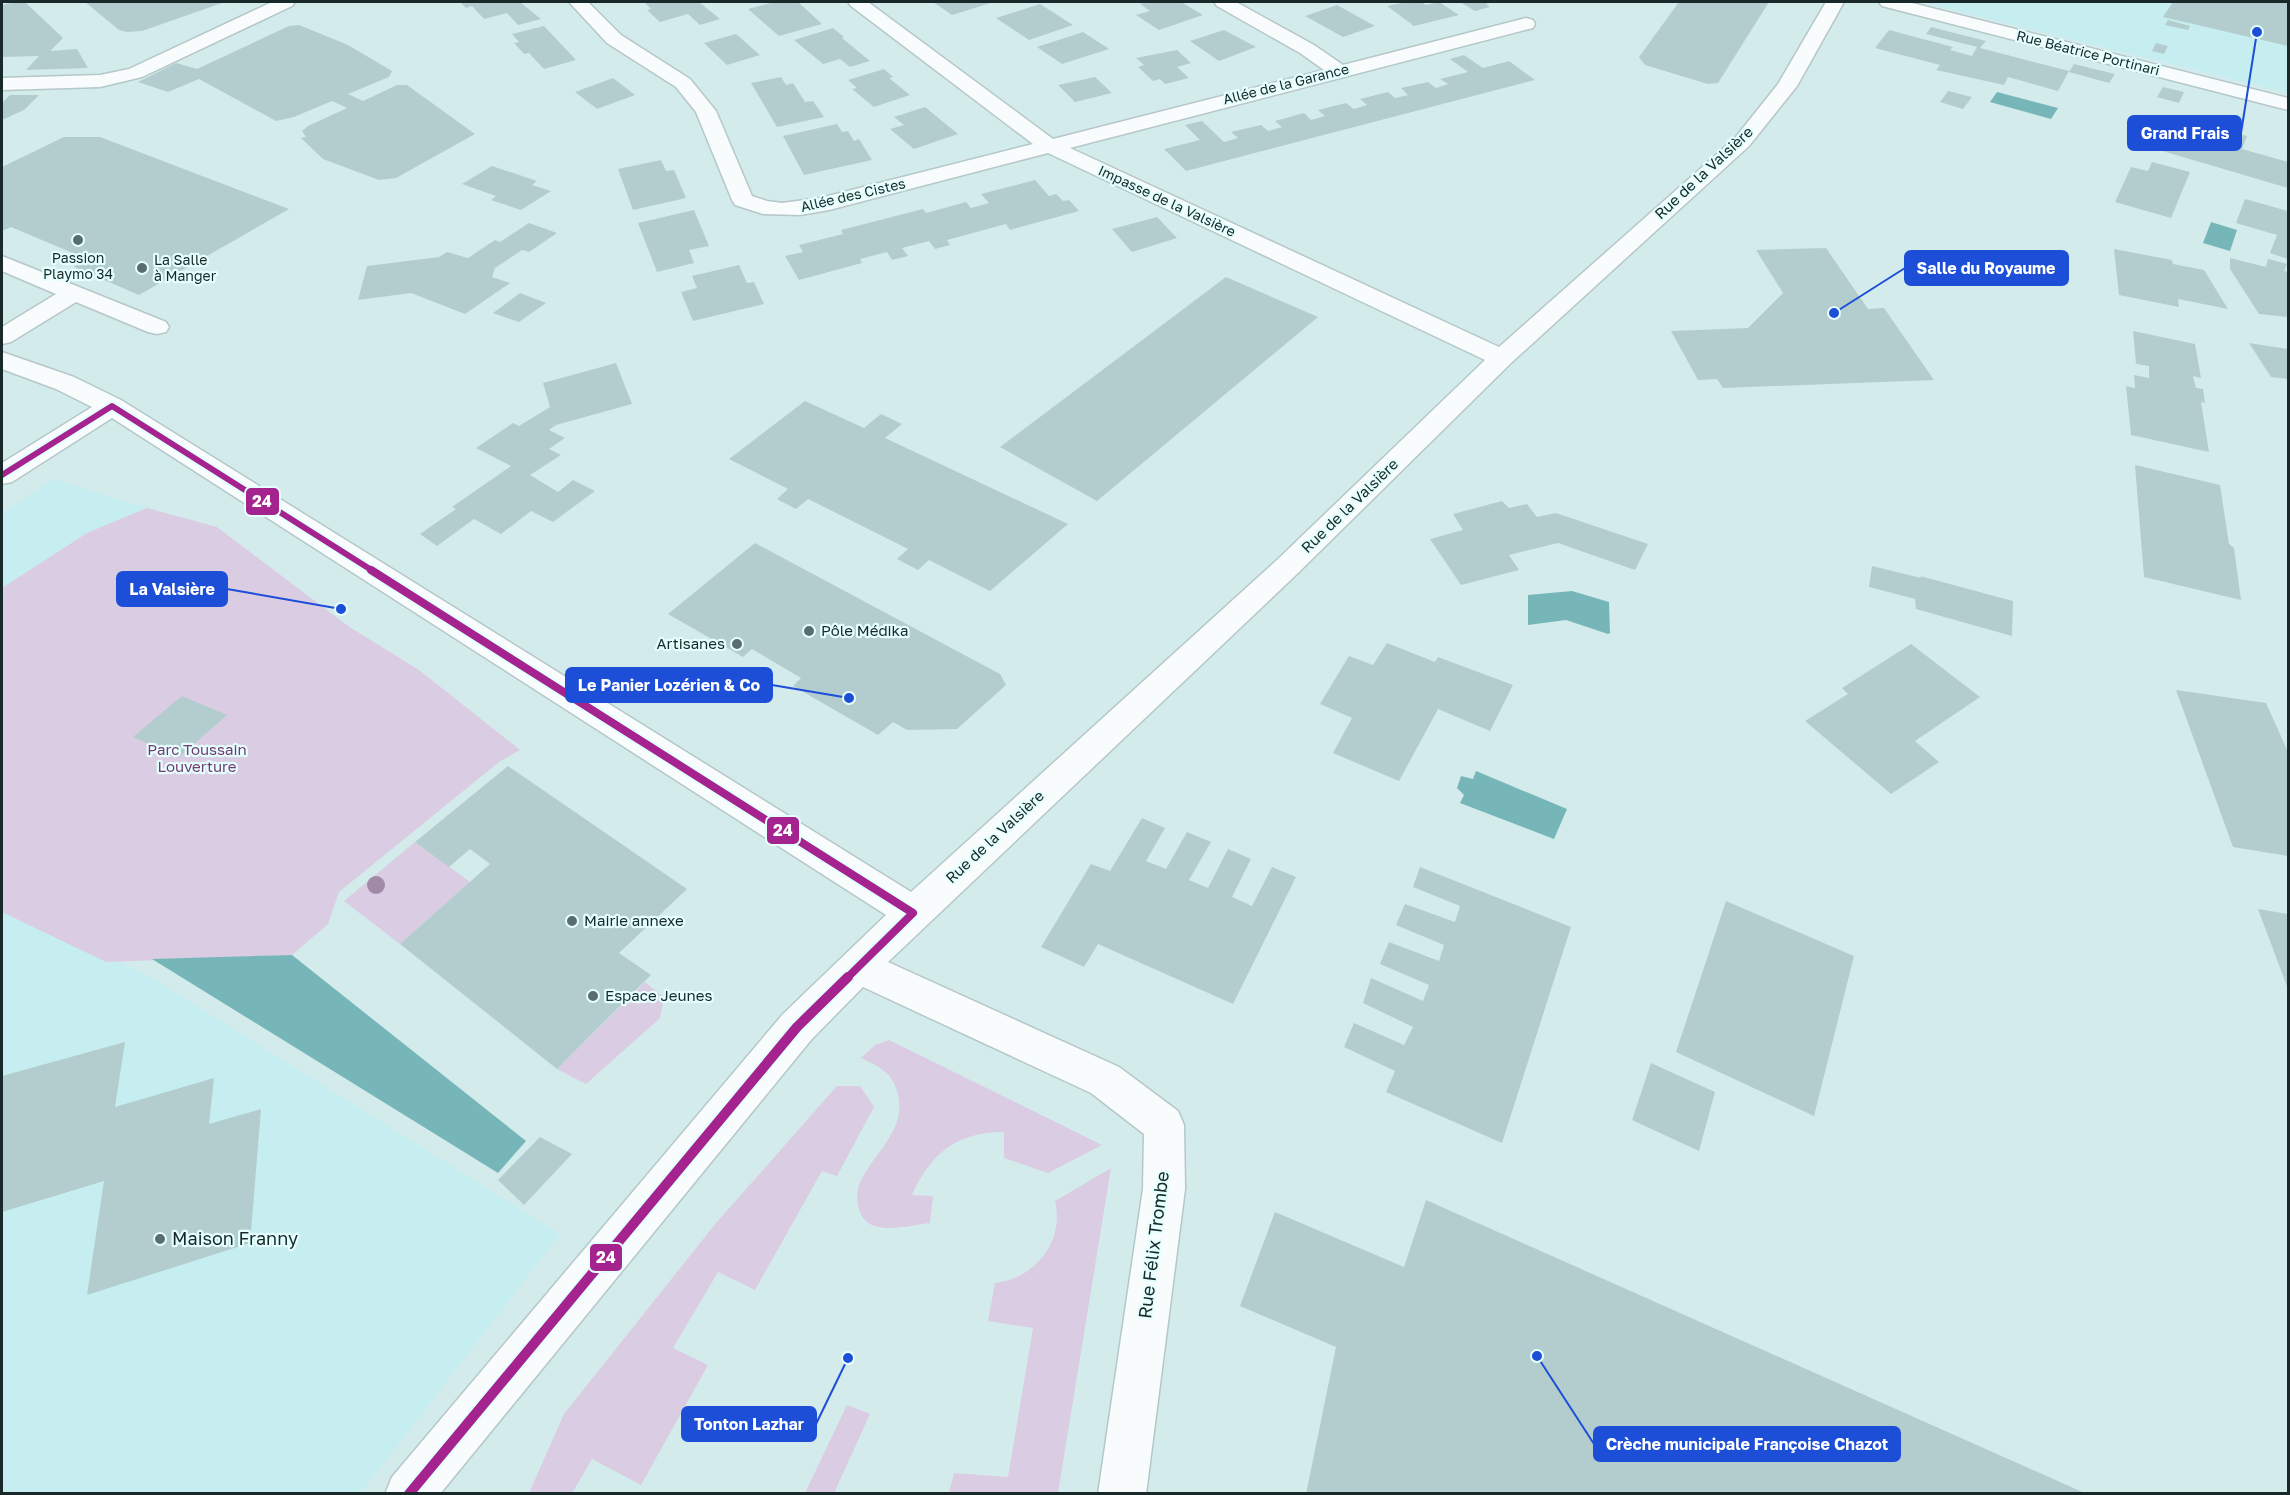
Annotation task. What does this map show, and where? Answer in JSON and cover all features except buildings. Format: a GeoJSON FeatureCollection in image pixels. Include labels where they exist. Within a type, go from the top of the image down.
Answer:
{"type":"FeatureCollection","features":[{"type":"Feature","properties":{"kind":"street"},"geometry":{"type":"LineString","coordinates":[[2,84],[100,81],[135,73],[286,2]]}},
{"type":"Feature","properties":{"kind":"street","name":"Allée des Cistes"},"geometry":{"type":"LineString","coordinates":[[578,2],[614,39],[683,83],[706,111],[743,200],[761,209],[785,211],[821,205],[1047,145]]}},
{"type":"Feature","properties":{"kind":"street","name":"Impasse de la Valsière"},"geometry":{"type":"LineString","coordinates":[[857,2],[1047,145],[1502,358]]}},
{"type":"Feature","properties":{"kind":"street"},"geometry":{"type":"LineString","coordinates":[[1223,2],[1306,49],[1338,71]]}},
{"type":"Feature","properties":{"kind":"street","name":"Rue de la Valsière"},"geometry":{"type":"LineString","coordinates":[[409,1494],[797,1027],[913,913],[1288,567],[1502,358],[1742,142],[1787,86],[1835,2]]}},
{"type":"Feature","properties":{"kind":"street","name":"Rue Béatrice Portinari"},"geometry":{"type":"LineString","coordinates":[[1888,2],[2289,104]]}},
{"type":"Feature","properties":{"kind":"street","name":"Allée de la Garance"},"geometry":{"type":"LineString","coordinates":[[1047,145],[1526,24]]}},
{"type":"Feature","properties":{"kind":"street"},"geometry":{"type":"LineString","coordinates":[[2,263],[157,327]]}},
{"type":"Feature","properties":{"kind":"street"},"geometry":{"type":"LineString","coordinates":[[2,337],[74,293]]}},
{"type":"Feature","properties":{"kind":"street"},"geometry":{"type":"LineString","coordinates":[[2,360],[65,383],[112,406],[913,913]]}},
{"type":"Feature","properties":{"kind":"street"},"geometry":{"type":"LineString","coordinates":[[2,475],[112,406]]}},
{"type":"Feature","properties":{"kind":"street","name":"Rue Félix Trombe"},"geometry":{"type":"LineString","coordinates":[[859,967],[1105,1080],[1164,1125],[1164,1189],[1122,1494]]}},
{"type":"Feature","properties":{"kind":"shaded area"},"geometry":{"type":"Polygon","coordinates":[[[1921,2],[2288,2],[2288,93],[1921,2]]]}},
{"type":"Feature","properties":{"kind":"shaded area"},"geometry":{"type":"Polygon","coordinates":[[[1997,92],[2058,108],[2051,119],[1990,102],[1997,92]]]}},
{"type":"Feature","properties":{"kind":"shaded area"},"geometry":{"type":"Polygon","coordinates":[[[2211,222],[2237,230],[2230,251],[2203,243],[2211,222]]]}},
{"type":"Feature","properties":{"kind":"shaded area"},"geometry":{"type":"Polygon","coordinates":[[[53,479],[147,508],[87,533],[2,588],[2,513],[53,479]]]}},
{"type":"Feature","properties":{"kind":"shaded area"},"geometry":{"type":"Polygon","coordinates":[[[1572,591],[1609,602],[1610,633],[1566,620],[1528,625],[1528,595],[1572,591]]]}},
{"type":"Feature","properties":{"kind":"shaded area"},"geometry":{"type":"Polygon","coordinates":[[[1476,771],[1567,809],[1554,839],[1460,803],[1464,795],[1457,788],[1461,776],[1473,779],[1476,771]]]}},
{"type":"Feature","properties":{"kind":"shaded area"},"geometry":{"type":"Polygon","coordinates":[[[2,905],[149,976],[560,1234],[361,1493],[2,1493],[2,905]]]}},
{"type":"Feature","properties":{"kind":"shaded area"},"geometry":{"type":"Polygon","coordinates":[[[292,955],[526,1141],[498,1173],[152,959],[292,955]]]}},
{"type":"Feature","properties":{"kind":"green space","name":"Parc Toussain Louverture"},"geometry":{"type":"Polygon","coordinates":[[[147,508],[217,527],[348,626],[419,670],[520,750],[499,762],[339,892],[328,924],[292,955],[106,962],[2,912],[2,588],[87,533],[147,508]]]}},
{"type":"Feature","properties":{"kind":"green space"},"geometry":{"type":"Polygon","coordinates":[[[415,842],[470,882],[400,944],[344,901],[415,842]]]}},
{"type":"Feature","properties":{"kind":"green space"},"geometry":{"type":"Polygon","coordinates":[[[645,982],[664,998],[660,1018],[586,1084],[557,1069],[645,982]]]}},
{"type":"Feature","properties":{"kind":"green space"},"geometry":{"type":"Polygon","coordinates":[[[889,1040],[1102,1145],[1048,1173],[1004,1158],[1004,1132],[972,1136],[959,1141],[937,1157],[919,1180],[912,1195],[933,1196],[930,1223],[891,1228],[872,1225],[860,1212],[857,1198],[858,1188],[865,1173],[894,1129],[899,1105],[896,1088],[889,1076],[880,1068],[861,1058],[875,1045],[889,1040]]]}},
{"type":"Feature","properties":{"kind":"green space"},"geometry":{"type":"Polygon","coordinates":[[[837,1086],[860,1086],[874,1107],[837,1176],[822,1171],[755,1290],[718,1272],[673,1348],[708,1365],[641,1485],[592,1459],[572,1493],[529,1493],[564,1414],[716,1223],[837,1086]]]}},
{"type":"Feature","properties":{"kind":"green space"},"geometry":{"type":"Polygon","coordinates":[[[1111,1168],[1058,1493],[949,1493],[954,1473],[1008,1477],[1033,1328],[988,1321],[995,1283],[1023,1274],[1044,1256],[1055,1230],[1057,1216],[1055,1201],[1111,1168]]]}},
{"type":"Feature","properties":{"kind":"green space"},"geometry":{"type":"Polygon","coordinates":[[[847,1405],[870,1414],[834,1493],[805,1493],[847,1405]]]}},
{"type":"Feature","properties":{"kind":"transit line","name":"24"},"geometry":{"type":"LineString","coordinates":[[2,475],[112,406],[913,913],[797,1027],[409,1494]]}},
{"type":"Feature","properties":{"kind":"place","name":"Grand Frais"},"geometry":{"type":"Point","coordinates":[2257,32]}},
{"type":"Feature","properties":{"kind":"place","name":"Passion Playmo 34"},"geometry":{"type":"Point","coordinates":[78,240]}},
{"type":"Feature","properties":{"kind":"place","name":"La Salle à Manger"},"geometry":{"type":"Point","coordinates":[142,268]}},
{"type":"Feature","properties":{"kind":"place","name":"Salle du Royaume"},"geometry":{"type":"Point","coordinates":[1834,313]}},
{"type":"Feature","properties":{"kind":"place","name":"La Valsière"},"geometry":{"type":"Point","coordinates":[341,609]}},
{"type":"Feature","properties":{"kind":"place","name":"Pôle Médika"},"geometry":{"type":"Point","coordinates":[809,631]}},
{"type":"Feature","properties":{"kind":"place","name":"Artisanes"},"geometry":{"type":"Point","coordinates":[737,644]}},
{"type":"Feature","properties":{"kind":"place","name":"Le Panier Lozérien & Co"},"geometry":{"type":"Point","coordinates":[849,698]}},
{"type":"Feature","properties":{"kind":"place","name":"Mairie annexe"},"geometry":{"type":"Point","coordinates":[572,921]}},
{"type":"Feature","properties":{"kind":"place","name":"Espace Jeunes"},"geometry":{"type":"Point","coordinates":[593,996]}},
{"type":"Feature","properties":{"kind":"place","name":"Maison Franny"},"geometry":{"type":"Point","coordinates":[160,1239]}},
{"type":"Feature","properties":{"kind":"place","name":"Crèche municipale Françoise Chazot"},"geometry":{"type":"Point","coordinates":[1537,1356]}},
{"type":"Feature","properties":{"kind":"place","name":"Tonton Lazhar"},"geometry":{"type":"Point","coordinates":[848,1358]}}]}
